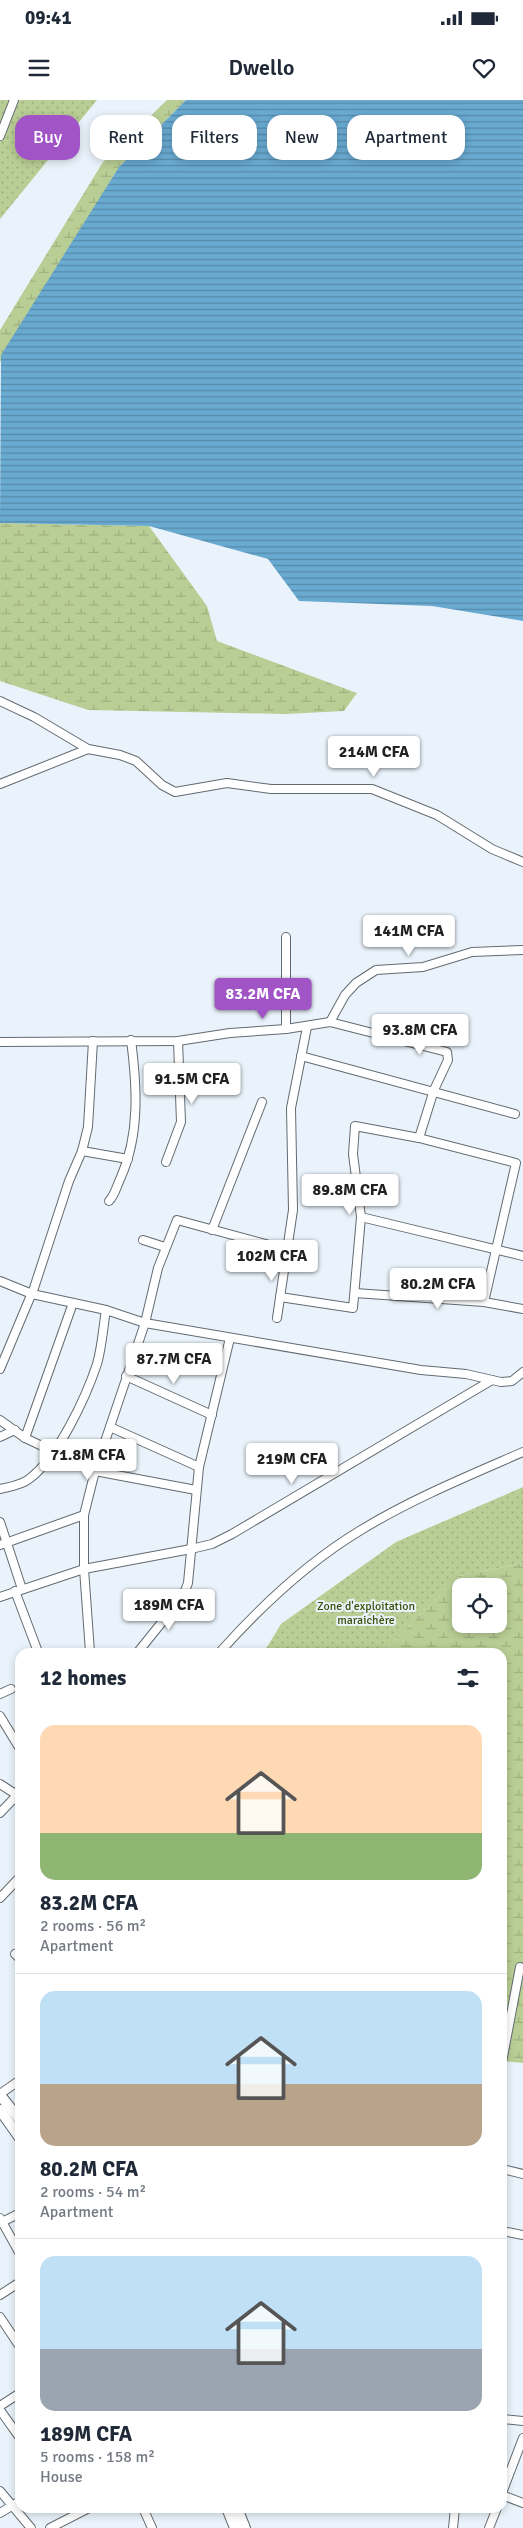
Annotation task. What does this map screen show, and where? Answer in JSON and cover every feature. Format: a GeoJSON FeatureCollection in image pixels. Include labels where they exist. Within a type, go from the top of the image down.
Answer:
{"type":"FeatureCollection","features":[{"type":"Feature","properties":{"kind":"main road"},"geometry":{"type":"LineString","coordinates":[[0,2095],[15,2114]]}},
{"type":"Feature","properties":{"kind":"main road"},"geometry":{"type":"LineString","coordinates":[[0,2112],[15,2132]]}},
{"type":"Feature","properties":{"kind":"main road"},"geometry":{"type":"LineString","coordinates":[[229,2513],[235,2528]]}},
{"type":"Feature","properties":{"kind":"main road"},"geometry":{"type":"LineString","coordinates":[[239,2513],[245,2528]]}},
{"type":"Feature","properties":{"kind":"street"},"geometry":{"type":"LineString","coordinates":[[0,136],[14,100]]}},
{"type":"Feature","properties":{"kind":"street"},"geometry":{"type":"LineString","coordinates":[[0,701],[34,717],[88,749],[120,755],[136,761],[162,785],[175,792],[228,783],[271,789],[372,789],[437,815],[492,848],[523,862]]}},
{"type":"Feature","properties":{"kind":"street"},"geometry":{"type":"LineString","coordinates":[[0,784],[88,749]]}},
{"type":"Feature","properties":{"kind":"street"},"geometry":{"type":"LineString","coordinates":[[286,937],[286,1029]]}},
{"type":"Feature","properties":{"kind":"street"},"geometry":{"type":"LineString","coordinates":[[330,1022],[345,995],[356,983],[376,970],[423,967],[472,952],[523,950]]}},
{"type":"Feature","properties":{"kind":"street"},"geometry":{"type":"LineString","coordinates":[[0,1042],[178,1041],[230,1033],[307,1027],[330,1022],[447,1051],[448,1060],[434,1090],[419,1138]]}},
{"type":"Feature","properties":{"kind":"street"},"geometry":{"type":"LineString","coordinates":[[277,1318],[288,1250],[294,1189],[291,1108],[307,1027]]}},
{"type":"Feature","properties":{"kind":"street"},"geometry":{"type":"LineString","coordinates":[[109,1201],[128,1159],[137,1096],[131,1040]]}},
{"type":"Feature","properties":{"kind":"street"},"geometry":{"type":"LineString","coordinates":[[0,1369],[32,1294],[68,1181],[82,1151],[88,1127],[93,1041]]}},
{"type":"Feature","properties":{"kind":"street"},"geometry":{"type":"LineString","coordinates":[[166,1162],[181,1122],[178,1041]]}},
{"type":"Feature","properties":{"kind":"street"},"geometry":{"type":"LineString","coordinates":[[301,1056],[434,1090],[515,1114]]}},
{"type":"Feature","properties":{"kind":"street"},"geometry":{"type":"LineString","coordinates":[[212,1230],[262,1102]]}},
{"type":"Feature","properties":{"kind":"street"},"geometry":{"type":"LineString","coordinates":[[280,1297],[353,1308],[361,1217],[353,1154],[355,1126],[419,1138],[516,1163],[484,1302]]}},
{"type":"Feature","properties":{"kind":"street"},"geometry":{"type":"LineString","coordinates":[[82,1151],[128,1159]]}},
{"type":"Feature","properties":{"kind":"street"},"geometry":{"type":"LineString","coordinates":[[361,1217],[523,1256]]}},
{"type":"Feature","properties":{"kind":"street"},"geometry":{"type":"LineString","coordinates":[[90,1648],[84,1569],[84,1515],[95,1471],[145,1322],[165,1247],[176,1220],[288,1250]]}},
{"type":"Feature","properties":{"kind":"street"},"geometry":{"type":"LineString","coordinates":[[143,1240],[165,1247]]}},
{"type":"Feature","properties":{"kind":"street"},"geometry":{"type":"LineString","coordinates":[[0,1281],[32,1294],[106,1310],[145,1322],[230,1338],[421,1370],[466,1374],[492,1380],[512,1381],[523,1372]]}},
{"type":"Feature","properties":{"kind":"street"},"geometry":{"type":"LineString","coordinates":[[355,1294],[484,1302],[523,1309]]}},
{"type":"Feature","properties":{"kind":"street"},"geometry":{"type":"LineString","coordinates":[[25,1438],[73,1302]]}},
{"type":"Feature","properties":{"kind":"street"},"geometry":{"type":"LineString","coordinates":[[0,1490],[28,1480],[54,1452],[75,1416],[91,1380],[101,1346],[106,1310]]}},
{"type":"Feature","properties":{"kind":"street"},"geometry":{"type":"LineString","coordinates":[[141,1648],[183,1596],[188,1583],[199,1468],[230,1338]]}},
{"type":"Feature","properties":{"kind":"street"},"geometry":{"type":"LineString","coordinates":[[126,1376],[212,1415]]}},
{"type":"Feature","properties":{"kind":"street"},"geometry":{"type":"LineString","coordinates":[[0,1597],[84,1569],[212,1544],[492,1380]]}},
{"type":"Feature","properties":{"kind":"street"},"geometry":{"type":"LineString","coordinates":[[0,1420],[25,1438],[95,1471],[196,1490]]}},
{"type":"Feature","properties":{"kind":"street"},"geometry":{"type":"LineString","coordinates":[[110,1427],[199,1468]]}},
{"type":"Feature","properties":{"kind":"street"},"geometry":{"type":"LineString","coordinates":[[0,1437],[15,1430]]}},
{"type":"Feature","properties":{"kind":"street"},"geometry":{"type":"LineString","coordinates":[[224,1648],[286,1585],[360,1530],[409,1503],[523,1452]]}},
{"type":"Feature","properties":{"kind":"street"},"geometry":{"type":"LineString","coordinates":[[0,1545],[84,1515]]}},
{"type":"Feature","properties":{"kind":"street"},"geometry":{"type":"LineString","coordinates":[[0,1522],[8,1542],[19,1590],[37,1648]]}},
{"type":"Feature","properties":{"kind":"street"},"geometry":{"type":"LineString","coordinates":[[0,1694],[11,1689]]}},
{"type":"Feature","properties":{"kind":"street"},"geometry":{"type":"LineString","coordinates":[[0,1716],[15,1740]]}},
{"type":"Feature","properties":{"kind":"street"},"geometry":{"type":"LineString","coordinates":[[0,1784],[15,1792]]}},
{"type":"Feature","properties":{"kind":"street"},"geometry":{"type":"LineString","coordinates":[[0,1813],[15,1796]]}},
{"type":"Feature","properties":{"kind":"street"},"geometry":{"type":"LineString","coordinates":[[0,1898],[15,1882]]}},
{"type":"Feature","properties":{"kind":"street"},"geometry":{"type":"LineString","coordinates":[[507,2036],[520,1968]]}},
{"type":"Feature","properties":{"kind":"street"},"geometry":{"type":"LineString","coordinates":[[0,2095],[15,2084]]}},
{"type":"Feature","properties":{"kind":"street"},"geometry":{"type":"LineString","coordinates":[[507,2170],[523,2174]]}},
{"type":"Feature","properties":{"kind":"street"},"geometry":{"type":"LineString","coordinates":[[15,2215],[1,2221],[15,2245]]}},
{"type":"Feature","properties":{"kind":"street"},"geometry":{"type":"LineString","coordinates":[[507,2231],[523,2235]]}},
{"type":"Feature","properties":{"kind":"street"},"geometry":{"type":"LineString","coordinates":[[0,2295],[15,2285]]}},
{"type":"Feature","properties":{"kind":"street"},"geometry":{"type":"LineString","coordinates":[[0,2316],[15,2339]]}},
{"type":"Feature","properties":{"kind":"street"},"geometry":{"type":"LineString","coordinates":[[0,2406],[15,2396]]}},
{"type":"Feature","properties":{"kind":"street"},"geometry":{"type":"LineString","coordinates":[[0,2410],[15,2431]]}},
{"type":"Feature","properties":{"kind":"street"},"geometry":{"type":"LineString","coordinates":[[507,2419],[523,2421]]}},
{"type":"Feature","properties":{"kind":"street"},"geometry":{"type":"LineString","coordinates":[[507,2481],[523,2438]]}},
{"type":"Feature","properties":{"kind":"street"},"geometry":{"type":"LineString","coordinates":[[0,2491],[15,2509]]}},
{"type":"Feature","properties":{"kind":"street"},"geometry":{"type":"LineString","coordinates":[[507,2496],[523,2503]]}},
{"type":"Feature","properties":{"kind":"street"},"geometry":{"type":"LineString","coordinates":[[0,2513],[15,2504]]}},
{"type":"Feature","properties":{"kind":"street"},"geometry":{"type":"LineString","coordinates":[[18,2513],[31,2528]]}},
{"type":"Feature","properties":{"kind":"street"},"geometry":{"type":"LineString","coordinates":[[50,2528],[79,2513]]}},
{"type":"Feature","properties":{"kind":"street"},"geometry":{"type":"LineString","coordinates":[[145,2513],[152,2528]]}},
{"type":"Feature","properties":{"kind":"street"},"geometry":{"type":"LineString","coordinates":[[453,2528],[454,2513]]}},
{"type":"Feature","properties":{"kind":"street"},"geometry":{"type":"LineString","coordinates":[[488,2528],[495,2513]]}},
{"type":"Feature","properties":{"kind":"green space"},"geometry":{"type":"Polygon","coordinates":[[[0,100],[97,100],[80,121],[80,115],[15,115],[15,160],[48,160],[0,219],[0,100]]]}},
{"type":"Feature","properties":{"kind":"green space"},"geometry":{"type":"Polygon","coordinates":[[[167,100],[186,100],[162,124],[162,115],[152,115],[167,100]]]}},
{"type":"Feature","properties":{"kind":"green space"},"geometry":{"type":"Polygon","coordinates":[[[105,160],[126,160],[119,167],[0,362],[0,330],[105,160]]]}},
{"type":"Feature","properties":{"kind":"green space"},"geometry":{"type":"Polygon","coordinates":[[[0,523],[149,526],[207,606],[217,641],[357,693],[344,711],[286,714],[88,710],[0,681],[0,523]]]}},
{"type":"Feature","properties":{"kind":"green space","name":"Zone d'exploitation maraichère"},"geometry":{"type":"Polygon","coordinates":[[[523,1487],[523,1563],[452,1578],[452,1583],[387,1648],[266,1648],[281,1624],[396,1542],[523,1487]]]}},
{"type":"Feature","properties":{"kind":"green space"},"geometry":{"type":"Polygon","coordinates":[[[523,1563],[523,2063],[507,2061],[507,1648],[387,1648],[452,1583],[452,1633],[507,1633],[507,1578],[457,1578],[459,1576],[523,1563]]]}},
{"type":"Feature","properties":{"kind":"water"},"geometry":{"type":"Polygon","coordinates":[[[186,100],[523,100],[523,621],[432,606],[299,601],[268,559],[149,526],[0,523],[1,355],[119,167],[126,160],[162,160],[162,124],[186,100]]]}}]}
